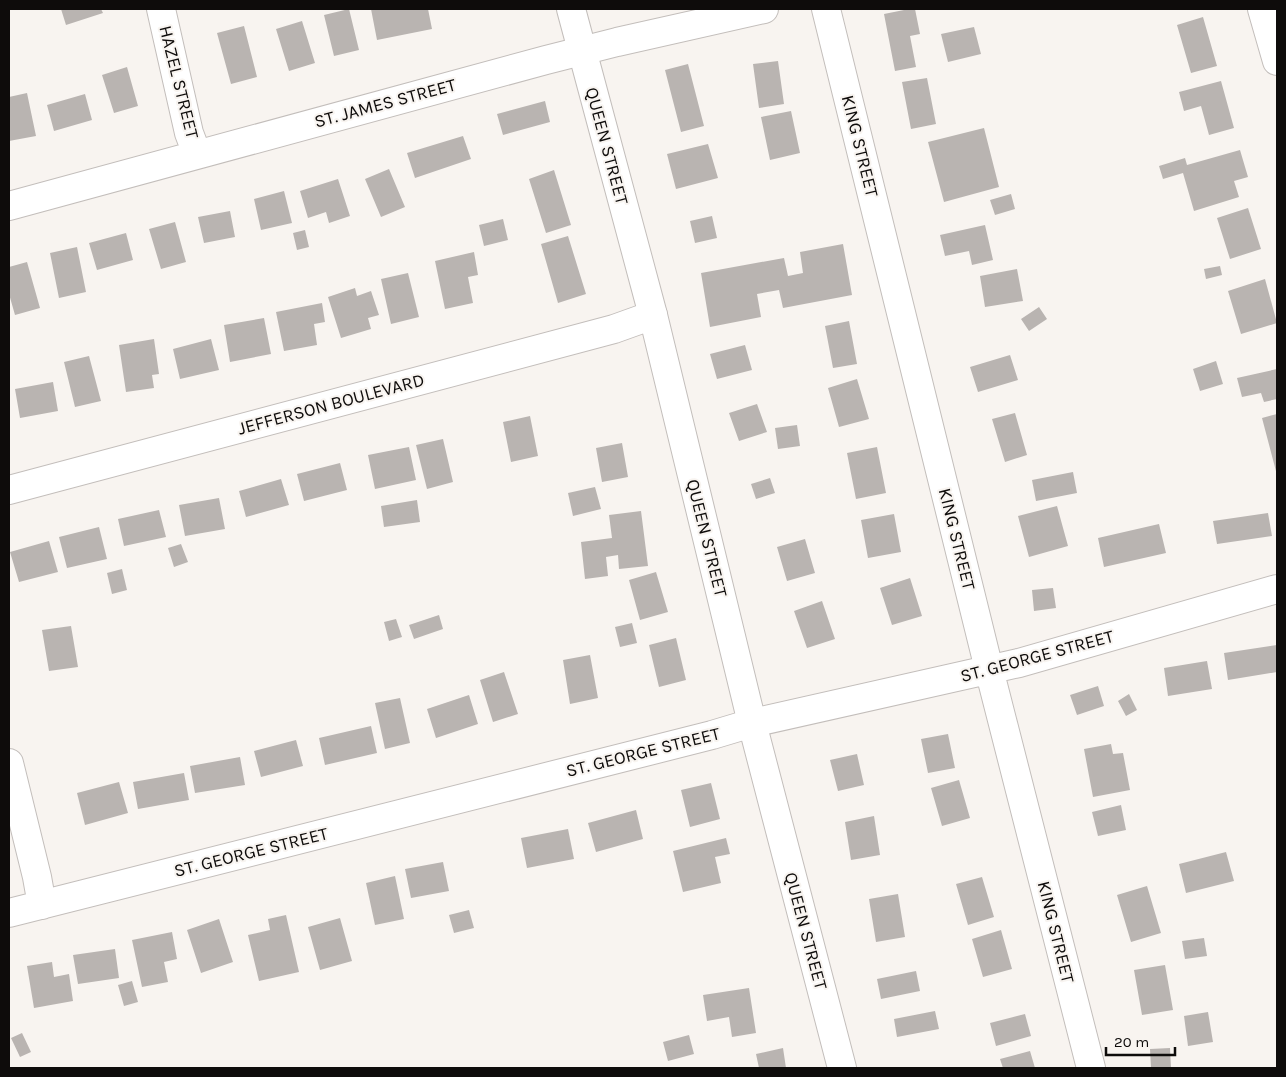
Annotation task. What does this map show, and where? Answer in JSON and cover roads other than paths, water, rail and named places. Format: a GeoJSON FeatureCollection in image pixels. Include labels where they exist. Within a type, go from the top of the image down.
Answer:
{"type":"FeatureCollection","features":[{"type":"Feature","properties":{"kind":"street","name":"HAZEL STREET"},"geometry":{"type":"LineString","coordinates":[[161,9],[190,133],[197,154]]}},
{"type":"Feature","properties":{"kind":"street","name":"QUEEN STREET"},"geometry":{"type":"LineString","coordinates":[[571,9],[653,316],[752,723],[842,1068]]}},
{"type":"Feature","properties":{"kind":"street","name":"ST. JAMES STREET"},"geometry":{"type":"LineString","coordinates":[[9,206],[537,62],[764,9]]}},
{"type":"Feature","properties":{"kind":"street","name":"KING STREET"},"geometry":{"type":"LineString","coordinates":[[826,9],[989,670],[1091,1068]]}},
{"type":"Feature","properties":{"kind":"street"},"geometry":{"type":"LineString","coordinates":[[1262,9],[1277,62]]}},
{"type":"Feature","properties":{"kind":"street","name":"JEFFERSON BOULEVARD"},"geometry":{"type":"LineString","coordinates":[[9,490],[604,332],[653,316]]}},
{"type":"Feature","properties":{"kind":"street","name":"ST. GEORGE STREET"},"geometry":{"type":"LineString","coordinates":[[9,913],[752,723],[1019,663],[1277,589]]}},
{"type":"Feature","properties":{"kind":"street"},"geometry":{"type":"LineString","coordinates":[[9,763],[42,905]]}}]}
